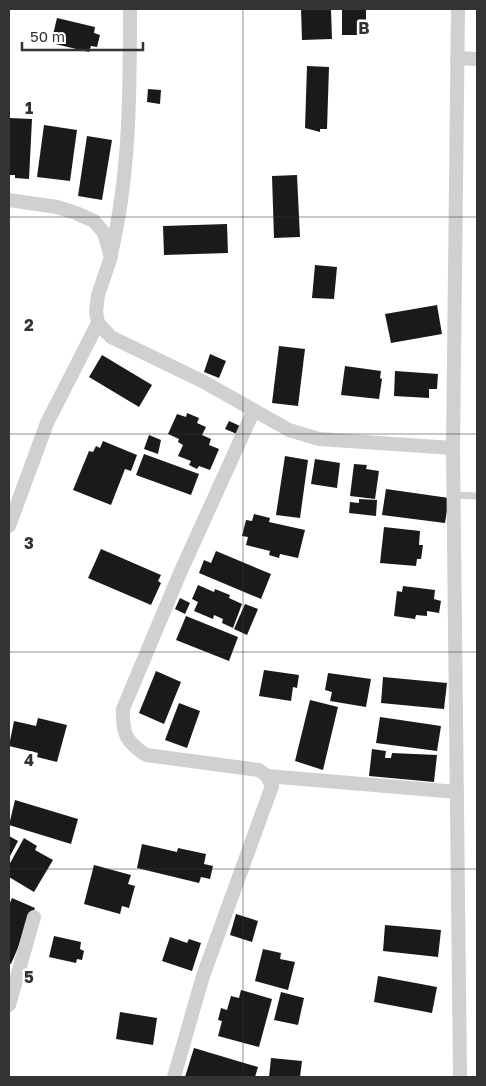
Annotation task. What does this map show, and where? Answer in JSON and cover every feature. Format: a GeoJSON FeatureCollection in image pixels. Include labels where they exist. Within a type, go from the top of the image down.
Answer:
{"type":"FeatureCollection","features":[{"type":"Feature","properties":{"kind":"street"},"geometry":{"type":"LineString","coordinates":[[9,526],[47,422],[98,323],[98,295],[111,257],[121,213],[127,131],[130,9]]}},
{"type":"Feature","properties":{"kind":"street"},"geometry":{"type":"LineString","coordinates":[[458,9],[453,448],[460,1077]]}},
{"type":"Feature","properties":{"kind":"street"},"geometry":{"type":"LineString","coordinates":[[457,58],[477,58]]}},
{"type":"Feature","properties":{"kind":"street"},"geometry":{"type":"LineString","coordinates":[[9,200],[56,207],[94,220],[104,233],[111,257]]}},
{"type":"Feature","properties":{"kind":"street"},"geometry":{"type":"LineString","coordinates":[[98,323],[111,337],[204,382],[289,430],[319,439],[453,448]]}},
{"type":"Feature","properties":{"kind":"street"},"geometry":{"type":"LineString","coordinates":[[174,1077],[203,976],[272,786],[267,776],[259,770],[146,755],[130,745],[122,724],[123,709],[180,573],[254,410]]}},
{"type":"Feature","properties":{"kind":"street"},"geometry":{"type":"LineString","coordinates":[[267,776],[457,792]]}},
{"type":"Feature","properties":{"kind":"street"},"geometry":{"type":"LineString","coordinates":[[9,1006],[34,917]]}},
{"type":"Feature","properties":{"kind":"lane"},"geometry":{"type":"LineString","coordinates":[[454,495],[477,496]]}},
{"type":"Feature","properties":{"kind":"building"},"geometry":{"type":"Polygon","coordinates":[[[301,9],[331,9],[332,39],[302,40],[301,9]]]}},
{"type":"Feature","properties":{"kind":"building"},"geometry":{"type":"Polygon","coordinates":[[[342,9],[366,9],[366,35],[342,35],[342,9]]]}},
{"type":"Feature","properties":{"kind":"building"},"geometry":{"type":"Polygon","coordinates":[[[57,18],[95,27],[94,33],[100,35],[97,47],[91,46],[89,52],[51,43],[57,18]]]}},
{"type":"Feature","properties":{"kind":"building"},"geometry":{"type":"Polygon","coordinates":[[[307,66],[329,67],[327,129],[320,129],[320,132],[305,128],[307,66]]]}},
{"type":"Feature","properties":{"kind":"building"},"geometry":{"type":"Polygon","coordinates":[[[148,89],[161,90],[160,104],[147,102],[148,89]]]}},
{"type":"Feature","properties":{"kind":"building"},"geometry":{"type":"Polygon","coordinates":[[[9,118],[32,119],[29,179],[15,178],[15,175],[9,175],[9,118]]]}},
{"type":"Feature","properties":{"kind":"building"},"geometry":{"type":"Polygon","coordinates":[[[44,125],[77,130],[70,181],[37,177],[44,125]]]}},
{"type":"Feature","properties":{"kind":"building"},"geometry":{"type":"Polygon","coordinates":[[[87,136],[112,140],[102,200],[78,196],[87,136]]]}},
{"type":"Feature","properties":{"kind":"building"},"geometry":{"type":"Polygon","coordinates":[[[297,175],[300,237],[274,238],[272,176],[297,175]]]}},
{"type":"Feature","properties":{"kind":"building"},"geometry":{"type":"Polygon","coordinates":[[[227,224],[228,253],[164,255],[163,226],[227,224]]]}},
{"type":"Feature","properties":{"kind":"building"},"geometry":{"type":"Polygon","coordinates":[[[315,265],[337,267],[334,299],[312,298],[315,265]]]}},
{"type":"Feature","properties":{"kind":"building"},"geometry":{"type":"Polygon","coordinates":[[[437,305],[442,334],[391,343],[385,314],[437,305]]]}},
{"type":"Feature","properties":{"kind":"building"},"geometry":{"type":"Polygon","coordinates":[[[279,346],[305,349],[298,406],[272,403],[279,346]]]}},
{"type":"Feature","properties":{"kind":"building"},"geometry":{"type":"Polygon","coordinates":[[[210,354],[226,361],[219,378],[204,372],[210,354]]]}},
{"type":"Feature","properties":{"kind":"building"},"geometry":{"type":"Polygon","coordinates":[[[102,355],[152,385],[139,407],[89,377],[102,355]]]}},
{"type":"Feature","properties":{"kind":"building"},"geometry":{"type":"Polygon","coordinates":[[[345,366],[381,371],[380,378],[382,379],[379,399],[341,395],[345,366]]]}},
{"type":"Feature","properties":{"kind":"building"},"geometry":{"type":"Polygon","coordinates":[[[395,371],[438,374],[437,389],[429,389],[429,398],[394,396],[395,371]]]}},
{"type":"Feature","properties":{"kind":"building"},"geometry":{"type":"Polygon","coordinates":[[[187,413],[199,418],[197,423],[206,427],[202,435],[211,439],[209,445],[219,449],[210,470],[199,466],[197,469],[189,465],[191,461],[178,456],[183,445],[178,442],[179,439],[168,434],[177,414],[186,417],[187,413]]]}},
{"type":"Feature","properties":{"kind":"building"},"geometry":{"type":"Polygon","coordinates":[[[229,421],[240,426],[237,434],[225,429],[229,421]]]}},
{"type":"Feature","properties":{"kind":"building"},"geometry":{"type":"Polygon","coordinates":[[[149,435],[161,440],[158,454],[144,449],[149,435]]]}},
{"type":"Feature","properties":{"kind":"building"},"geometry":{"type":"Polygon","coordinates":[[[103,441],[137,455],[131,471],[125,469],[111,505],[73,490],[89,451],[93,452],[96,446],[100,448],[103,441]]]}},
{"type":"Feature","properties":{"kind":"building"},"geometry":{"type":"Polygon","coordinates":[[[144,454],[199,474],[191,495],[136,475],[144,454]]]}},
{"type":"Feature","properties":{"kind":"building"},"geometry":{"type":"Polygon","coordinates":[[[285,456],[308,460],[300,518],[276,515],[285,456]]]}},
{"type":"Feature","properties":{"kind":"building"},"geometry":{"type":"Polygon","coordinates":[[[315,459],[340,463],[337,488],[311,484],[315,459]]]}},
{"type":"Feature","properties":{"kind":"building"},"geometry":{"type":"Polygon","coordinates":[[[354,464],[367,465],[366,469],[379,471],[375,499],[350,496],[354,464]]]}},
{"type":"Feature","properties":{"kind":"building"},"geometry":{"type":"Polygon","coordinates":[[[386,489],[449,498],[445,523],[382,515],[386,489]]]}},
{"type":"Feature","properties":{"kind":"building"},"geometry":{"type":"Polygon","coordinates":[[[359,499],[377,500],[376,516],[349,513],[350,502],[359,503],[359,499]]]}},
{"type":"Feature","properties":{"kind":"building"},"geometry":{"type":"Polygon","coordinates":[[[254,514],[270,518],[269,522],[305,530],[298,558],[280,554],[279,558],[269,555],[270,551],[246,545],[248,537],[242,536],[246,520],[252,521],[254,514]]]}},
{"type":"Feature","properties":{"kind":"building"},"geometry":{"type":"Polygon","coordinates":[[[384,527],[420,531],[419,545],[423,545],[421,559],[417,559],[416,566],[380,563],[384,527]]]}},
{"type":"Feature","properties":{"kind":"building"},"geometry":{"type":"Polygon","coordinates":[[[101,549],[161,575],[158,581],[161,583],[151,605],[88,578],[101,549]]]}},
{"type":"Feature","properties":{"kind":"building"},"geometry":{"type":"Polygon","coordinates":[[[216,551],[271,574],[261,599],[199,573],[204,560],[211,563],[216,551]]]}},
{"type":"Feature","properties":{"kind":"building"},"geometry":{"type":"Polygon","coordinates":[[[198,585],[214,592],[215,589],[230,595],[229,598],[242,604],[233,628],[222,623],[223,619],[214,615],[213,619],[194,611],[198,602],[192,599],[198,585]]]}},
{"type":"Feature","properties":{"kind":"building"},"geometry":{"type":"Polygon","coordinates":[[[403,586],[435,590],[434,599],[441,601],[439,613],[427,611],[427,616],[416,615],[415,619],[394,616],[397,591],[402,592],[403,586]]]}},
{"type":"Feature","properties":{"kind":"building"},"geometry":{"type":"Polygon","coordinates":[[[180,598],[190,603],[185,614],[175,609],[180,598]]]}},
{"type":"Feature","properties":{"kind":"building"},"geometry":{"type":"Polygon","coordinates":[[[245,604],[258,609],[247,635],[234,629],[245,604]]]}},
{"type":"Feature","properties":{"kind":"building"},"geometry":{"type":"Polygon","coordinates":[[[186,616],[238,637],[229,661],[176,640],[186,616]]]}},
{"type":"Feature","properties":{"kind":"building"},"geometry":{"type":"Polygon","coordinates":[[[264,670],[299,675],[297,688],[293,687],[291,701],[259,696],[264,670]]]}},
{"type":"Feature","properties":{"kind":"building"},"geometry":{"type":"Polygon","coordinates":[[[156,671],[181,682],[164,724],[139,713],[156,671]]]}},
{"type":"Feature","properties":{"kind":"building"},"geometry":{"type":"Polygon","coordinates":[[[328,673],[371,679],[366,707],[330,701],[332,692],[325,690],[328,673]]]}},
{"type":"Feature","properties":{"kind":"building"},"geometry":{"type":"Polygon","coordinates":[[[383,677],[447,683],[444,709],[381,703],[383,677]]]}},
{"type":"Feature","properties":{"kind":"building"},"geometry":{"type":"Polygon","coordinates":[[[310,700],[338,707],[323,770],[295,761],[310,700]]]}},
{"type":"Feature","properties":{"kind":"building"},"geometry":{"type":"Polygon","coordinates":[[[179,703],[200,711],[187,748],[165,740],[179,703]]]}},
{"type":"Feature","properties":{"kind":"building"},"geometry":{"type":"Polygon","coordinates":[[[380,717],[441,726],[437,751],[376,743],[380,717]]]}},
{"type":"Feature","properties":{"kind":"building"},"geometry":{"type":"Polygon","coordinates":[[[38,718],[67,725],[57,762],[37,757],[38,753],[9,746],[14,721],[36,726],[38,718]]]}},
{"type":"Feature","properties":{"kind":"building"},"geometry":{"type":"Polygon","coordinates":[[[372,749],[386,751],[385,758],[391,758],[392,753],[437,755],[434,782],[369,776],[372,749]]]}},
{"type":"Feature","properties":{"kind":"building"},"geometry":{"type":"Polygon","coordinates":[[[15,800],[78,819],[71,844],[9,825],[15,800]]]}},
{"type":"Feature","properties":{"kind":"building"},"geometry":{"type":"Polygon","coordinates":[[[9,836],[18,841],[9,858],[9,836]]]}},
{"type":"Feature","properties":{"kind":"building"},"geometry":{"type":"Polygon","coordinates":[[[24,838],[37,846],[35,850],[53,860],[34,892],[9,877],[9,865],[24,838]]]}},
{"type":"Feature","properties":{"kind":"building"},"geometry":{"type":"Polygon","coordinates":[[[142,844],[177,852],[178,848],[206,854],[204,864],[213,866],[210,879],[201,877],[199,883],[137,868],[142,844]]]}},
{"type":"Feature","properties":{"kind":"building"},"geometry":{"type":"Polygon","coordinates":[[[94,865],[131,875],[128,884],[135,886],[129,908],[122,906],[120,914],[84,904],[94,865]]]}},
{"type":"Feature","properties":{"kind":"building"},"geometry":{"type":"Polygon","coordinates":[[[12,898],[35,908],[11,964],[9,963],[9,905],[12,898]]]}},
{"type":"Feature","properties":{"kind":"building"},"geometry":{"type":"Polygon","coordinates":[[[236,914],[258,921],[252,942],[230,935],[236,914]]]}},
{"type":"Feature","properties":{"kind":"building"},"geometry":{"type":"Polygon","coordinates":[[[385,925],[441,930],[438,957],[383,951],[385,925]]]}},
{"type":"Feature","properties":{"kind":"building"},"geometry":{"type":"Polygon","coordinates":[[[54,936],[81,942],[80,949],[84,951],[82,960],[77,959],[76,963],[49,957],[54,936]]]}},
{"type":"Feature","properties":{"kind":"building"},"geometry":{"type":"Polygon","coordinates":[[[170,937],[187,943],[189,939],[201,943],[192,971],[162,961],[170,937]]]}},
{"type":"Feature","properties":{"kind":"building"},"geometry":{"type":"Polygon","coordinates":[[[263,949],[281,953],[280,959],[295,962],[288,990],[255,981],[263,949]]]}},
{"type":"Feature","properties":{"kind":"building"},"geometry":{"type":"Polygon","coordinates":[[[378,976],[437,987],[432,1013],[374,1002],[378,976]]]}},
{"type":"Feature","properties":{"kind":"building"},"geometry":{"type":"Polygon","coordinates":[[[241,990],[272,999],[259,1047],[218,1036],[222,1021],[218,1020],[221,1008],[227,1010],[231,996],[239,998],[241,990]]]}},
{"type":"Feature","properties":{"kind":"building"},"geometry":{"type":"Polygon","coordinates":[[[281,992],[304,998],[298,1025],[274,1020],[281,992]]]}},
{"type":"Feature","properties":{"kind":"building"},"geometry":{"type":"Polygon","coordinates":[[[120,1012],[157,1018],[153,1045],[116,1039],[120,1012]]]}},
{"type":"Feature","properties":{"kind":"building"},"geometry":{"type":"Polygon","coordinates":[[[194,1048],[258,1067],[255,1077],[185,1077],[194,1048]]]}},
{"type":"Feature","properties":{"kind":"building"},"geometry":{"type":"Polygon","coordinates":[[[271,1058],[302,1061],[300,1077],[269,1077],[271,1058]]]}}]}
